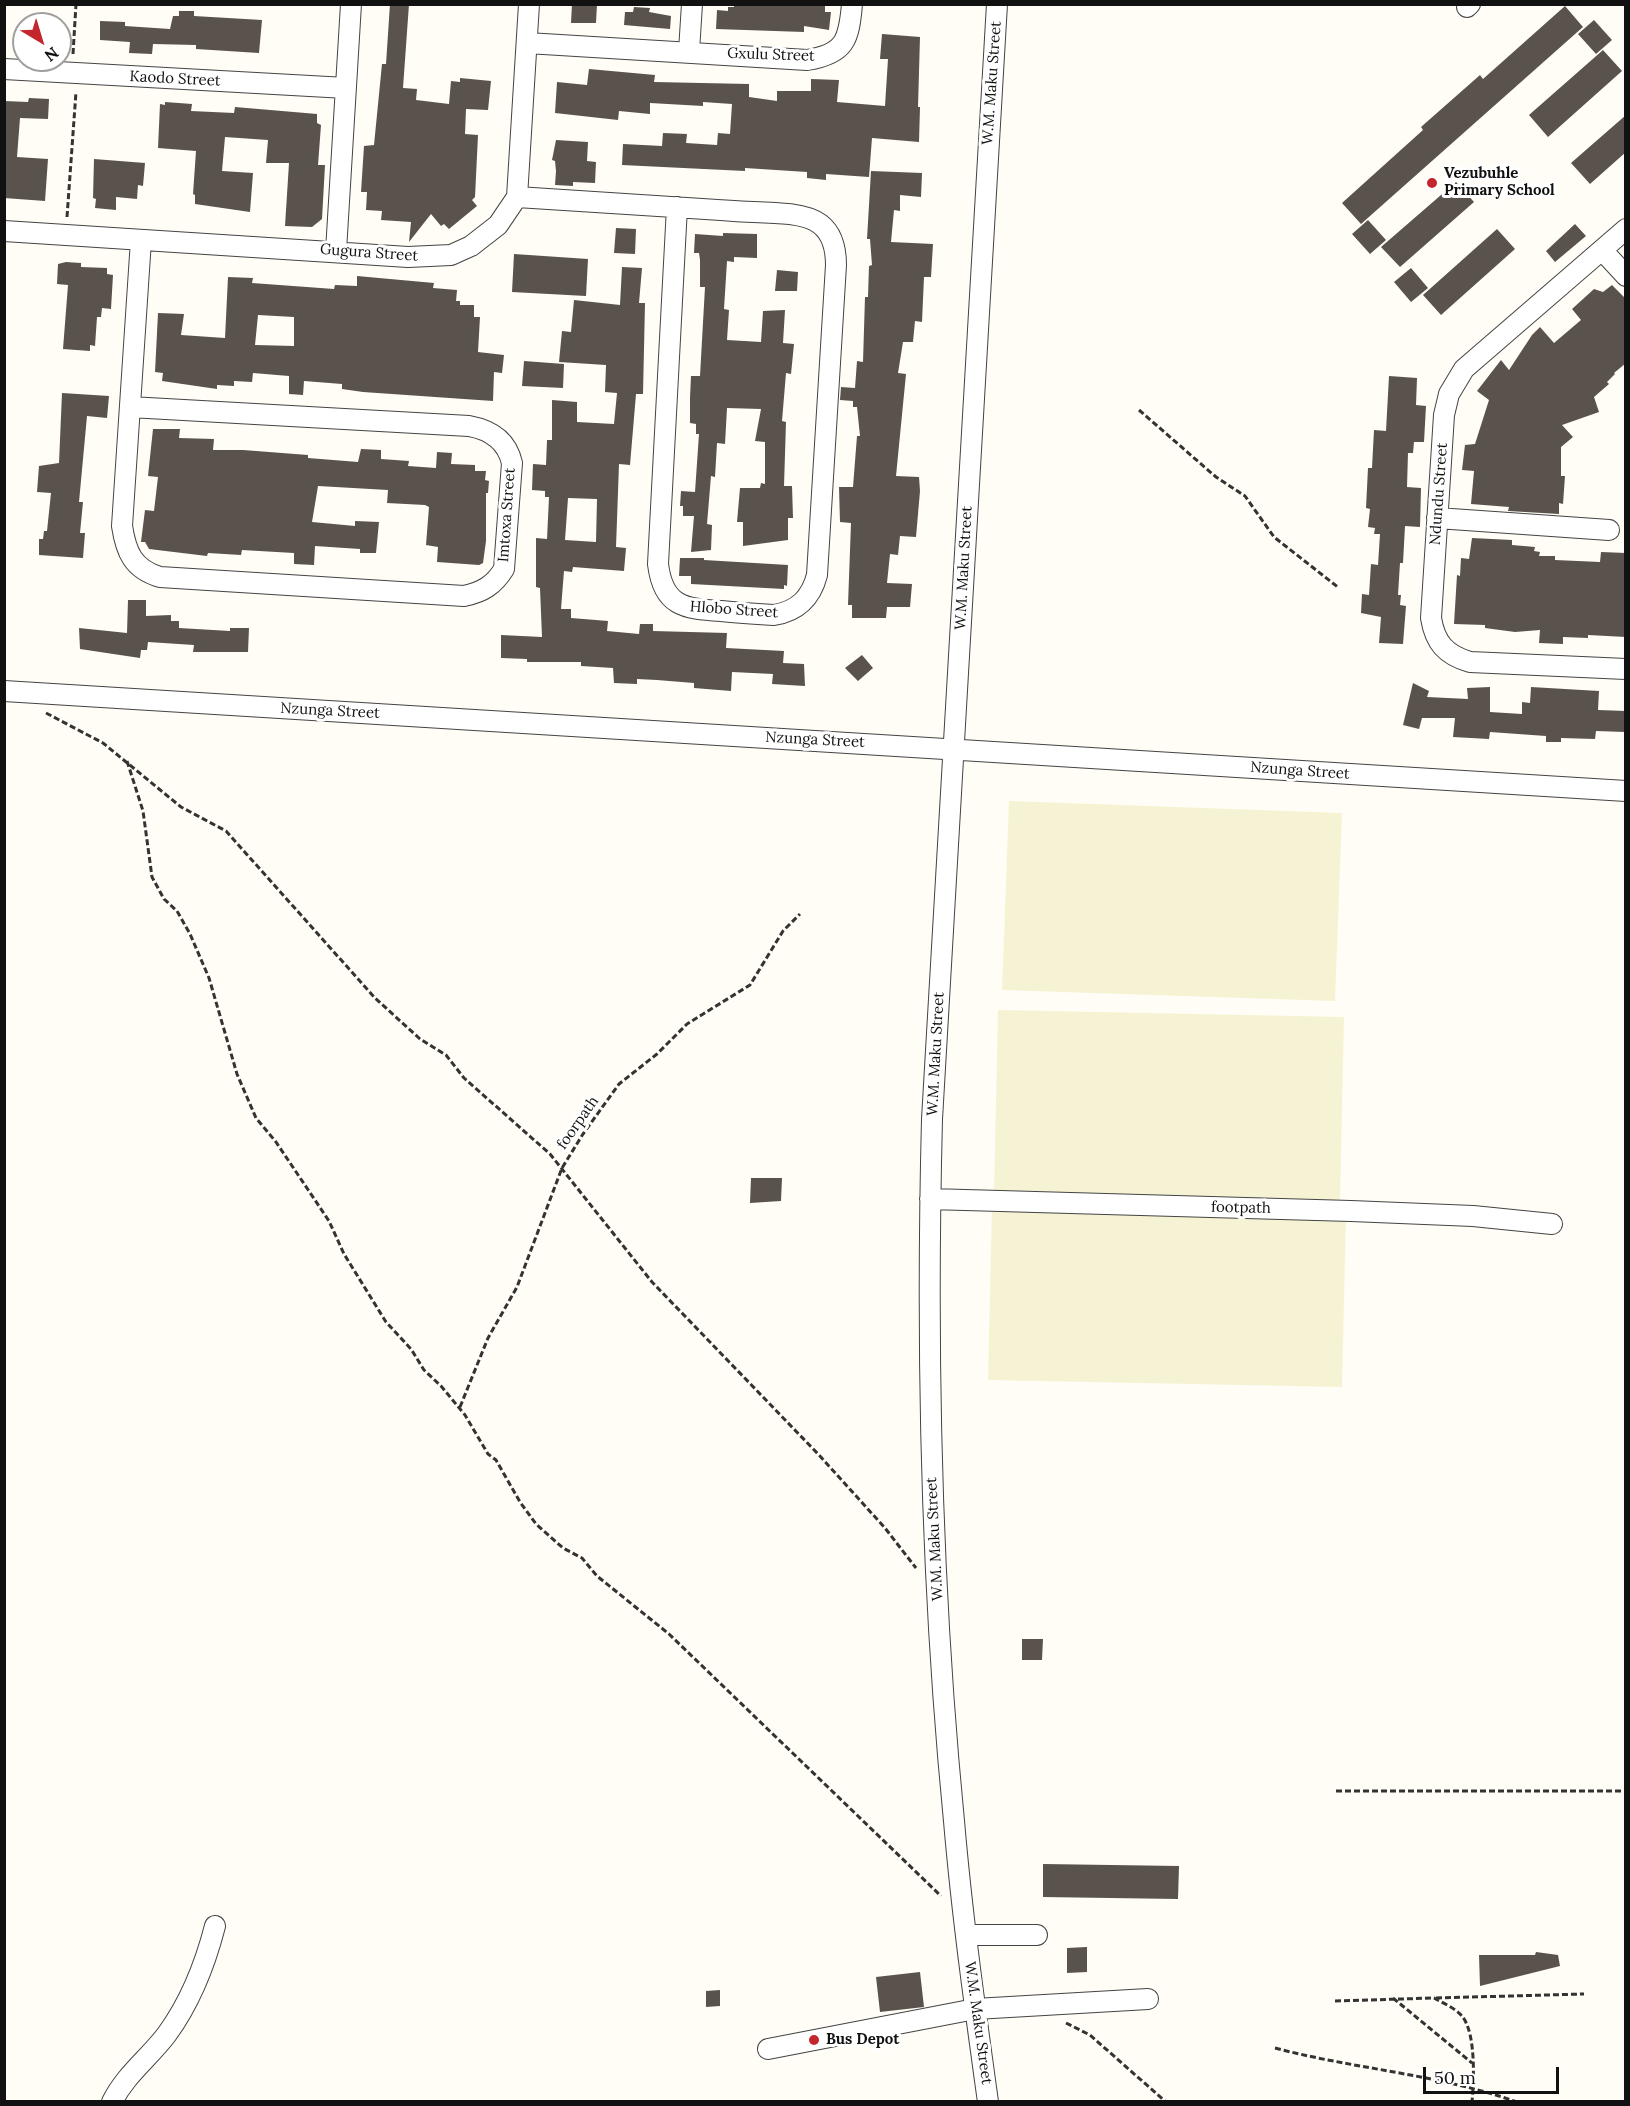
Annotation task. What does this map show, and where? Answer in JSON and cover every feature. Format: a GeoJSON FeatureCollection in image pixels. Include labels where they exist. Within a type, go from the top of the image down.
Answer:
{"type":"FeatureCollection","features":[{"type":"Feature","properties":{"kind":"street"},"geometry":{"type":"LineString","coordinates":[[336,250],[351,4]]}},
{"type":"Feature","properties":{"kind":"street"},"geometry":{"type":"LineString","coordinates":[[518,197],[529,4]]}},
{"type":"Feature","properties":{"kind":"street"},"geometry":{"type":"LineString","coordinates":[[689,51],[692,4]]}},
{"type":"Feature","properties":{"kind":"street","name":"Gxulu Street"},"geometry":{"type":"LineString","coordinates":[[527,43],[689,51],[807,60],[835,53],[843,44],[850,31],[852,4]]}},
{"type":"Feature","properties":{"kind":"street","name":"W.M. Maku Street"},"geometry":{"type":"LineString","coordinates":[[988,2102],[954,1822],[936,1575],[932,1463],[930,1200],[933,1095],[997,4]]}},
{"type":"Feature","properties":{"kind":"street","name":"Kaodo Street"},"geometry":{"type":"LineString","coordinates":[[4,69],[346,88]]}},
{"type":"Feature","properties":{"kind":"street","name":"Hlobo Street"},"geometry":{"type":"LineString","coordinates":[[518,197],[677,207],[803,217],[820,224],[833,241],[836,265],[817,575],[806,599],[787,613],[774,615],[688,608],[669,597],[659,576],[677,207]]}},
{"type":"Feature","properties":{"kind":"street","name":"Gugura Street"},"geometry":{"type":"LineString","coordinates":[[4,231],[336,250],[408,257],[451,255],[487,236],[518,197]]}},
{"type":"Feature","properties":{"kind":"street","name":"Ndundu Street"},"geometry":{"type":"LineString","coordinates":[[1626,229],[1464,369],[1449,394],[1444,415],[1431,618],[1433,630],[1443,649],[1456,658],[1470,662],[1626,669]]}},
{"type":"Feature","properties":{"kind":"street","name":"Imtoxa Street"},"geometry":{"type":"LineString","coordinates":[[130,407],[469,426],[491,432],[509,452],[512,463],[504,569],[497,580],[487,588],[464,596],[160,576],[147,573],[129,556],[122,526],[141,240]]}},
{"type":"Feature","properties":{"kind":"street"},"geometry":{"type":"LineString","coordinates":[[1602,250],[1626,276]]}},
{"type":"Feature","properties":{"kind":"street"},"geometry":{"type":"LineString","coordinates":[[1437,518],[1609,530]]}},
{"type":"Feature","properties":{"kind":"street","name":"Nzunga Street"},"geometry":{"type":"LineString","coordinates":[[14,692],[1626,791]]}},
{"type":"Feature","properties":{"kind":"street","name":"footpath"},"geometry":{"type":"LineString","coordinates":[[930,1200],[1351,1211],[1473,1216],[1552,1224]]}},
{"type":"Feature","properties":{"kind":"street"},"geometry":{"type":"LineString","coordinates":[[112,2102],[123,2081],[169,2031],[174,2019],[191,1999],[206,1962],[215,1926]]}},
{"type":"Feature","properties":{"kind":"street"},"geometry":{"type":"LineString","coordinates":[[965,1927],[1037,1935]]}},
{"type":"Feature","properties":{"kind":"street"},"geometry":{"type":"LineString","coordinates":[[768,2049],[975,2009],[1148,1999]]}},
{"type":"Feature","properties":{"kind":"path"},"geometry":{"type":"LineString","coordinates":[[65,234],[77,100],[71,74],[76,4]]}},
{"type":"Feature","properties":{"kind":"path"},"geometry":{"type":"LineString","coordinates":[[1139,410],[1216,477],[1245,496],[1275,537],[1339,588]]}},
{"type":"Feature","properties":{"kind":"path"},"geometry":{"type":"LineString","coordinates":[[14,692],[41,710],[103,743],[181,807],[226,831],[375,998],[420,1039],[446,1056],[464,1078],[550,1154],[600,1220],[652,1282],[819,1455],[885,1528],[920,1572]]}},
{"type":"Feature","properties":{"kind":"path"},"geometry":{"type":"LineString","coordinates":[[126,760],[143,811],[152,877],[164,899],[177,911],[190,934],[209,978],[237,1074],[256,1118],[276,1142],[329,1221],[344,1254],[386,1322],[411,1349],[424,1370],[460,1407],[488,1454],[496,1460],[520,1502],[536,1524],[563,1548],[582,1558],[597,1576],[669,1634],[965,1927]]}},
{"type":"Feature","properties":{"kind":"path","name":"foorpath"},"geometry":{"type":"LineString","coordinates":[[460,1407],[488,1338],[517,1287],[562,1168],[619,1084],[657,1054],[687,1024],[750,985],[783,931],[800,914]]}},
{"type":"Feature","properties":{"kind":"path"},"geometry":{"type":"LineString","coordinates":[[1336,1791],[1626,1791]]}},
{"type":"Feature","properties":{"kind":"path"},"geometry":{"type":"LineString","coordinates":[[1335,2001],[1584,1994]]}},
{"type":"Feature","properties":{"kind":"path"},"geometry":{"type":"LineString","coordinates":[[1393,1998],[1472,2063]]}},
{"type":"Feature","properties":{"kind":"path"},"geometry":{"type":"LineString","coordinates":[[1434,1998],[1462,2016],[1470,2031],[1472,2102]]}},
{"type":"Feature","properties":{"kind":"path"},"geometry":{"type":"LineString","coordinates":[[1044,2005],[1067,2024],[1090,2035],[1166,2102]]}},
{"type":"Feature","properties":{"kind":"path"},"geometry":{"type":"LineString","coordinates":[[1275,2048],[1320,2060],[1353,2062],[1473,2088],[1517,2102]]}},
{"type":"Feature","properties":{"kind":"shaded area"},"geometry":{"type":"Polygon","coordinates":[[[1009,801],[1342,813],[1335,1001],[1002,990],[1009,801]]]}},
{"type":"Feature","properties":{"kind":"shaded area"},"geometry":{"type":"Polygon","coordinates":[[[998,1010],[1344,1017],[1340,1201],[994,1194],[998,1010]]]}},
{"type":"Feature","properties":{"kind":"shaded area"},"geometry":{"type":"Polygon","coordinates":[[[992,1206],[1346,1213],[1342,1387],[988,1380],[992,1206]]]}},
{"type":"Feature","properties":{"kind":"building"},"geometry":{"type":"Polygon","coordinates":[[[390,4],[409,4],[403,88],[417,89],[416,100],[449,104],[451,81],[460,82],[460,78],[491,81],[488,110],[466,109],[465,134],[478,135],[475,197],[472,200],[477,206],[449,229],[444,224],[441,226],[431,214],[409,242],[411,222],[381,220],[382,211],[366,210],[367,192],[361,192],[364,146],[374,145],[382,64],[386,64],[390,4]]]}},
{"type":"Feature","properties":{"kind":"building"},"geometry":{"type":"Polygon","coordinates":[[[572,4],[597,4],[596,23],[571,23],[572,4]]]}},
{"type":"Feature","properties":{"kind":"building"},"geometry":{"type":"Polygon","coordinates":[[[734,4],[825,4],[825,12],[831,12],[829,30],[804,26],[804,32],[716,29],[717,10],[728,11],[728,7],[734,7],[734,4]]]}},
{"type":"Feature","properties":{"kind":"building"},"geometry":{"type":"Polygon","coordinates":[[[1565,6],[1583,27],[1361,224],[1342,203],[1423,130],[1421,127],[1480,75],[1483,79],[1565,6]]]}},
{"type":"Feature","properties":{"kind":"building"},"geometry":{"type":"Polygon","coordinates":[[[634,7],[650,8],[649,12],[671,16],[670,29],[624,25],[625,12],[633,12],[634,7]]]}},
{"type":"Feature","properties":{"kind":"building"},"geometry":{"type":"Polygon","coordinates":[[[179,11],[194,11],[194,16],[262,20],[259,53],[196,49],[196,45],[153,44],[152,54],[129,53],[130,42],[100,40],[100,21],[125,22],[125,26],[170,29],[173,16],[179,16],[179,11]]]}},
{"type":"Feature","properties":{"kind":"building"},"geometry":{"type":"Polygon","coordinates":[[[1594,20],[1612,40],[1596,54],[1578,34],[1594,20]]]}},
{"type":"Feature","properties":{"kind":"building"},"geometry":{"type":"Polygon","coordinates":[[[882,34],[920,37],[919,142],[872,138],[869,177],[826,174],[826,180],[807,178],[807,172],[622,165],[623,144],[662,146],[663,133],[687,134],[686,143],[717,145],[718,133],[730,134],[732,104],[703,102],[703,106],[650,103],[650,114],[619,111],[618,120],[555,113],[557,82],[587,85],[589,69],[655,75],[654,82],[749,84],[749,97],[777,101],[777,91],[811,91],[811,79],[839,80],[837,102],[885,106],[888,59],[880,59],[882,34]]]}},
{"type":"Feature","properties":{"kind":"building"},"geometry":{"type":"Polygon","coordinates":[[[1603,50],[1622,71],[1548,137],[1529,115],[1603,50]]]}},
{"type":"Feature","properties":{"kind":"building"},"geometry":{"type":"Polygon","coordinates":[[[29,98],[49,99],[48,119],[20,118],[17,157],[48,159],[45,201],[4,198],[4,101],[28,102],[29,98]]]}},
{"type":"Feature","properties":{"kind":"building"},"geometry":{"type":"Polygon","coordinates":[[[165,102],[192,104],[191,111],[234,113],[235,107],[317,114],[317,123],[321,125],[318,165],[325,165],[322,219],[312,227],[285,226],[289,163],[266,163],[268,140],[225,137],[222,171],[253,173],[250,212],[195,204],[193,194],[196,151],[158,148],[160,104],[165,105],[165,102]]]}},
{"type":"Feature","properties":{"kind":"building"},"geometry":{"type":"Polygon","coordinates":[[[1626,115],[1626,152],[1590,184],[1571,163],[1626,115]]]}},
{"type":"Feature","properties":{"kind":"building"},"geometry":{"type":"Polygon","coordinates":[[[556,140],[588,142],[587,161],[596,162],[595,183],[573,182],[573,186],[555,185],[555,161],[552,160],[556,140]]]}},
{"type":"Feature","properties":{"kind":"building"},"geometry":{"type":"Polygon","coordinates":[[[94,159],[145,163],[143,186],[138,185],[137,199],[116,197],[116,210],[95,208],[94,159]]]}},
{"type":"Feature","properties":{"kind":"building"},"geometry":{"type":"Polygon","coordinates":[[[871,171],[922,173],[921,197],[900,195],[900,211],[894,210],[891,242],[933,244],[931,277],[924,277],[922,322],[915,321],[913,342],[903,342],[898,373],[906,374],[896,476],[919,477],[920,491],[916,537],[900,536],[898,555],[890,554],[887,583],[912,584],[910,607],[887,607],[886,618],[852,618],[852,605],[848,605],[851,523],[840,522],[839,487],[853,487],[857,436],[860,436],[857,407],[853,407],[853,401],[840,400],[841,387],[855,388],[857,361],[863,362],[865,297],[868,297],[869,266],[872,265],[870,239],[867,239],[871,171]]]}},
{"type":"Feature","properties":{"kind":"building"},"geometry":{"type":"Polygon","coordinates":[[[1456,182],[1474,202],[1400,267],[1381,247],[1456,182]]]}},
{"type":"Feature","properties":{"kind":"building"},"geometry":{"type":"Polygon","coordinates":[[[1368,220],[1386,240],[1370,254],[1352,234],[1368,220]]]}},
{"type":"Feature","properties":{"kind":"building"},"geometry":{"type":"Polygon","coordinates":[[[1575,224],[1586,236],[1555,262],[1546,251],[1575,224]]]}},
{"type":"Feature","properties":{"kind":"building"},"geometry":{"type":"Polygon","coordinates":[[[616,228],[636,229],[635,254],[614,253],[616,228]]]}},
{"type":"Feature","properties":{"kind":"building"},"geometry":{"type":"Polygon","coordinates":[[[1497,229],[1515,249],[1441,315],[1423,295],[1497,229]]]}},
{"type":"Feature","properties":{"kind":"building"},"geometry":{"type":"Polygon","coordinates":[[[723,233],[757,234],[757,258],[734,257],[734,262],[727,261],[724,309],[729,310],[727,340],[761,342],[763,311],[785,310],[783,343],[794,344],[791,374],[786,373],[782,421],[786,422],[784,486],[792,486],[793,518],[788,518],[788,540],[743,546],[743,522],[737,522],[740,488],[760,488],[761,483],[765,484],[765,442],[755,441],[761,409],[727,408],[725,444],[717,443],[715,477],[711,476],[707,524],[712,525],[711,550],[691,552],[694,516],[683,516],[683,506],[680,506],[681,491],[695,492],[699,434],[696,434],[696,424],[690,423],[690,398],[691,376],[700,376],[705,287],[700,287],[699,253],[694,253],[695,234],[723,236],[723,233]]]}},
{"type":"Feature","properties":{"kind":"building"},"geometry":{"type":"Polygon","coordinates":[[[514,254],[588,259],[586,296],[512,292],[514,254]]]}},
{"type":"Feature","properties":{"kind":"building"},"geometry":{"type":"Polygon","coordinates":[[[81,263],[81,267],[107,268],[107,274],[113,275],[111,309],[102,308],[101,317],[97,317],[95,346],[90,345],[90,351],[63,349],[68,285],[57,284],[58,264],[81,263]]]}},
{"type":"Feature","properties":{"kind":"building"},"geometry":{"type":"Polygon","coordinates":[[[622,267],[642,268],[639,303],[645,303],[643,394],[636,394],[630,465],[619,464],[616,547],[626,548],[624,571],[573,567],[572,572],[564,571],[561,609],[571,609],[571,618],[608,621],[607,631],[639,634],[640,624],[653,624],[653,631],[727,633],[726,648],[784,651],[783,663],[804,664],[805,686],[772,684],[773,674],[732,672],[731,691],[694,688],[694,683],[657,680],[637,679],[637,684],[614,683],[613,668],[581,666],[581,662],[527,662],[527,659],[501,658],[501,635],[542,637],[540,588],[536,587],[536,538],[547,539],[549,497],[545,497],[545,491],[532,490],[533,464],[546,465],[547,440],[552,440],[552,400],[577,402],[577,422],[614,424],[617,393],[605,392],[606,365],[559,362],[562,331],[571,332],[574,300],[620,305],[622,267]],[[568,498],[565,540],[596,542],[597,499],[568,498]]]}},
{"type":"Feature","properties":{"kind":"building"},"geometry":{"type":"Polygon","coordinates":[[[1411,268],[1428,288],[1411,302],[1394,282],[1411,268]]]}},
{"type":"Feature","properties":{"kind":"building"},"geometry":{"type":"Polygon","coordinates":[[[777,270],[798,272],[797,291],[775,291],[777,270]]]}},
{"type":"Feature","properties":{"kind":"building"},"geometry":{"type":"Polygon","coordinates":[[[357,276],[434,283],[433,288],[457,290],[456,301],[460,301],[460,305],[474,305],[474,317],[480,317],[478,352],[504,355],[502,373],[494,372],[493,401],[363,392],[342,389],[342,384],[304,381],[303,395],[289,394],[289,376],[253,373],[252,382],[234,381],[234,386],[217,385],[217,389],[162,381],[163,373],[155,372],[158,313],[184,314],[181,335],[225,338],[228,277],[253,278],[252,283],[334,289],[335,285],[357,286],[357,276]],[[258,315],[255,345],[294,346],[294,317],[258,315]]]}},
{"type":"Feature","properties":{"kind":"building"},"geometry":{"type":"Polygon","coordinates":[[[1612,285],[1626,299],[1626,363],[1614,373],[1607,382],[1609,384],[1594,397],[1599,412],[1562,425],[1573,437],[1561,447],[1561,476],[1565,476],[1563,504],[1559,503],[1559,514],[1508,511],[1509,507],[1471,504],[1474,471],[1462,470],[1465,445],[1475,444],[1489,400],[1477,391],[1501,360],[1509,370],[1532,335],[1540,327],[1554,343],[1581,320],[1572,309],[1594,289],[1603,292],[1612,285]]]}},
{"type":"Feature","properties":{"kind":"building"},"geometry":{"type":"Polygon","coordinates":[[[524,361],[564,364],[563,388],[522,386],[524,361]]]}},
{"type":"Feature","properties":{"kind":"building"},"geometry":{"type":"Polygon","coordinates":[[[1389,376],[1417,378],[1416,405],[1426,406],[1424,442],[1414,442],[1413,453],[1408,453],[1407,487],[1421,488],[1420,527],[1405,526],[1398,595],[1401,595],[1400,605],[1406,606],[1403,644],[1379,643],[1381,617],[1361,613],[1362,594],[1369,595],[1371,564],[1378,565],[1380,534],[1374,534],[1375,528],[1368,527],[1370,509],[1366,508],[1368,468],[1372,468],[1374,430],[1386,431],[1389,376]]]}},
{"type":"Feature","properties":{"kind":"building"},"geometry":{"type":"Polygon","coordinates":[[[62,393],[109,396],[107,418],[87,416],[79,502],[83,502],[80,533],[85,533],[83,558],[39,555],[39,539],[43,539],[44,531],[47,531],[51,493],[37,492],[39,466],[59,463],[62,393]]]}},
{"type":"Feature","properties":{"kind":"building"},"geometry":{"type":"Polygon","coordinates":[[[153,429],[180,429],[179,438],[214,439],[213,450],[308,455],[308,458],[358,462],[361,449],[381,450],[381,459],[409,461],[408,466],[436,468],[437,452],[452,453],[451,464],[475,465],[475,471],[486,471],[485,480],[489,481],[488,493],[486,493],[486,541],[483,563],[479,565],[437,562],[438,547],[426,545],[429,507],[425,505],[387,503],[388,490],[318,486],[312,522],[355,526],[355,521],[379,522],[376,553],[360,553],[360,549],[315,546],[314,565],[294,564],[294,553],[242,550],[241,555],[208,553],[207,556],[149,549],[145,542],[141,542],[145,510],[154,511],[158,477],[148,476],[153,429]]]}},
{"type":"Feature","properties":{"kind":"building"},"geometry":{"type":"Polygon","coordinates":[[[1472,538],[1512,540],[1512,545],[1535,547],[1534,551],[1540,552],[1539,556],[1555,556],[1555,560],[1600,562],[1601,552],[1626,553],[1626,637],[1588,635],[1588,638],[1563,637],[1563,644],[1539,643],[1540,630],[1515,632],[1485,628],[1485,625],[1454,624],[1457,575],[1460,576],[1461,558],[1469,559],[1472,538]]]}},
{"type":"Feature","properties":{"kind":"building"},"geometry":{"type":"Polygon","coordinates":[[[680,558],[788,565],[787,586],[784,585],[784,589],[691,584],[691,576],[679,576],[680,558]]]}},
{"type":"Feature","properties":{"kind":"building"},"geometry":{"type":"Polygon","coordinates":[[[128,600],[146,600],[146,616],[171,615],[171,621],[179,621],[179,628],[230,631],[230,628],[249,628],[248,652],[193,652],[194,645],[148,642],[147,650],[141,650],[140,658],[80,649],[79,628],[127,633],[128,600]]]}},
{"type":"Feature","properties":{"kind":"building"},"geometry":{"type":"Polygon","coordinates":[[[862,655],[873,668],[858,681],[845,668],[862,655]]]}},
{"type":"Feature","properties":{"kind":"building"},"geometry":{"type":"Polygon","coordinates":[[[1413,683],[1429,691],[1427,697],[1468,699],[1467,688],[1490,687],[1490,712],[1522,714],[1522,702],[1530,703],[1531,687],[1599,691],[1598,710],[1626,711],[1625,732],[1596,731],[1595,739],[1561,738],[1561,742],[1546,742],[1546,736],[1490,732],[1489,739],[1453,737],[1455,718],[1422,718],[1419,729],[1403,725],[1413,683]]]}},
{"type":"Feature","properties":{"kind":"building"},"geometry":{"type":"Polygon","coordinates":[[[751,1178],[782,1178],[781,1201],[750,1203],[751,1178]]]}},
{"type":"Feature","properties":{"kind":"building"},"geometry":{"type":"Polygon","coordinates":[[[1022,1639],[1043,1639],[1042,1660],[1022,1660],[1022,1639]]]}},
{"type":"Feature","properties":{"kind":"building"},"geometry":{"type":"Polygon","coordinates":[[[1043,1864],[1179,1866],[1178,1899],[1043,1897],[1043,1864]]]}},
{"type":"Feature","properties":{"kind":"building"},"geometry":{"type":"Polygon","coordinates":[[[1087,1947],[1087,1972],[1067,1973],[1067,1948],[1087,1947]]]}},
{"type":"Feature","properties":{"kind":"building"},"geometry":{"type":"Polygon","coordinates":[[[1536,1952],[1558,1955],[1560,1966],[1480,1986],[1479,1955],[1535,1955],[1536,1952]]]}},
{"type":"Feature","properties":{"kind":"building"},"geometry":{"type":"Polygon","coordinates":[[[920,1972],[924,2007],[880,2012],[876,1977],[920,1972]]]}},
{"type":"Feature","properties":{"kind":"building"},"geometry":{"type":"Polygon","coordinates":[[[720,1990],[720,2006],[706,2007],[706,1991],[720,1990]]]}},
{"type":"Feature","properties":{"kind":"place","name":"Vezubuhle Primary School"},"geometry":{"type":"Point","coordinates":[1432,183]}},
{"type":"Feature","properties":{"kind":"place","name":"Bus Depot"},"geometry":{"type":"Point","coordinates":[814,2040]}}]}
